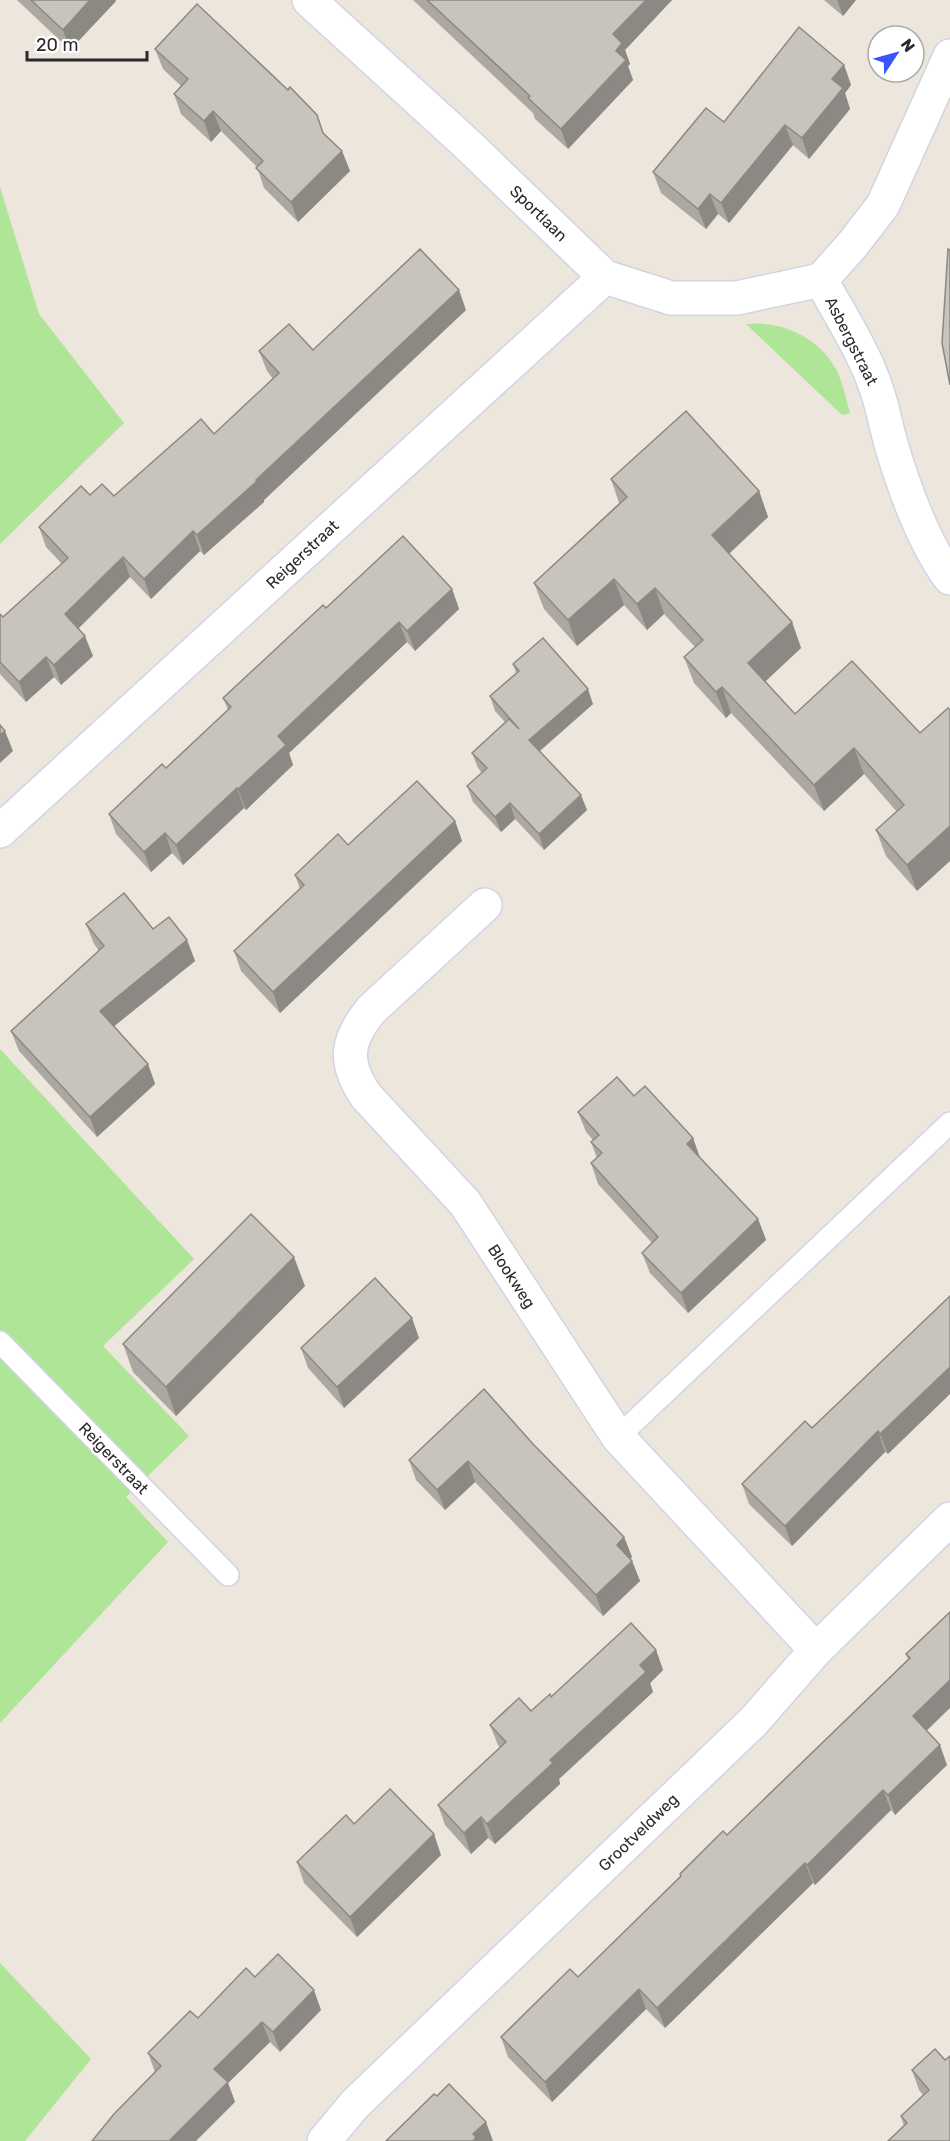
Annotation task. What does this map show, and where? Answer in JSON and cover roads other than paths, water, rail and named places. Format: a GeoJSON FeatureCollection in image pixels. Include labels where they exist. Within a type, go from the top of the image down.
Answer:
{"type":"FeatureCollection","features":[{"type":"Feature","properties":{"kind":"street","name":"Sportlaan"},"geometry":{"type":"LineString","coordinates":[[309,0],[468,145],[605,276],[671,298],[737,298],[821,280]]}},
{"type":"Feature","properties":{"kind":"street","name":"Asbergstraat"},"geometry":{"type":"LineString","coordinates":[[950,56],[883,205],[821,280],[853,338],[876,388],[891,444],[916,512],[940,564],[950,578]]}},
{"type":"Feature","properties":{"kind":"street","name":"Reigerstraat"},"geometry":{"type":"LineString","coordinates":[[0,831],[605,276]]}},
{"type":"Feature","properties":{"kind":"street","name":"Blookweg"},"geometry":{"type":"LineString","coordinates":[[485,906],[371,1010],[358,1025],[351,1044],[349,1061],[356,1081],[366,1096],[465,1203],[618,1437],[816,1650]]}},
{"type":"Feature","properties":{"kind":"street","name":"Grootveldweg"},"geometry":{"type":"LineString","coordinates":[[324,2141],[355,2103],[754,1721],[816,1650],[950,1519]]}},
{"type":"Feature","properties":{"kind":"lane"},"geometry":{"type":"LineString","coordinates":[[618,1437],[950,1123]]}},
{"type":"Feature","properties":{"kind":"lane","name":"Reigerstraat"},"geometry":{"type":"LineString","coordinates":[[0,1342],[228,1575]]}}]}
